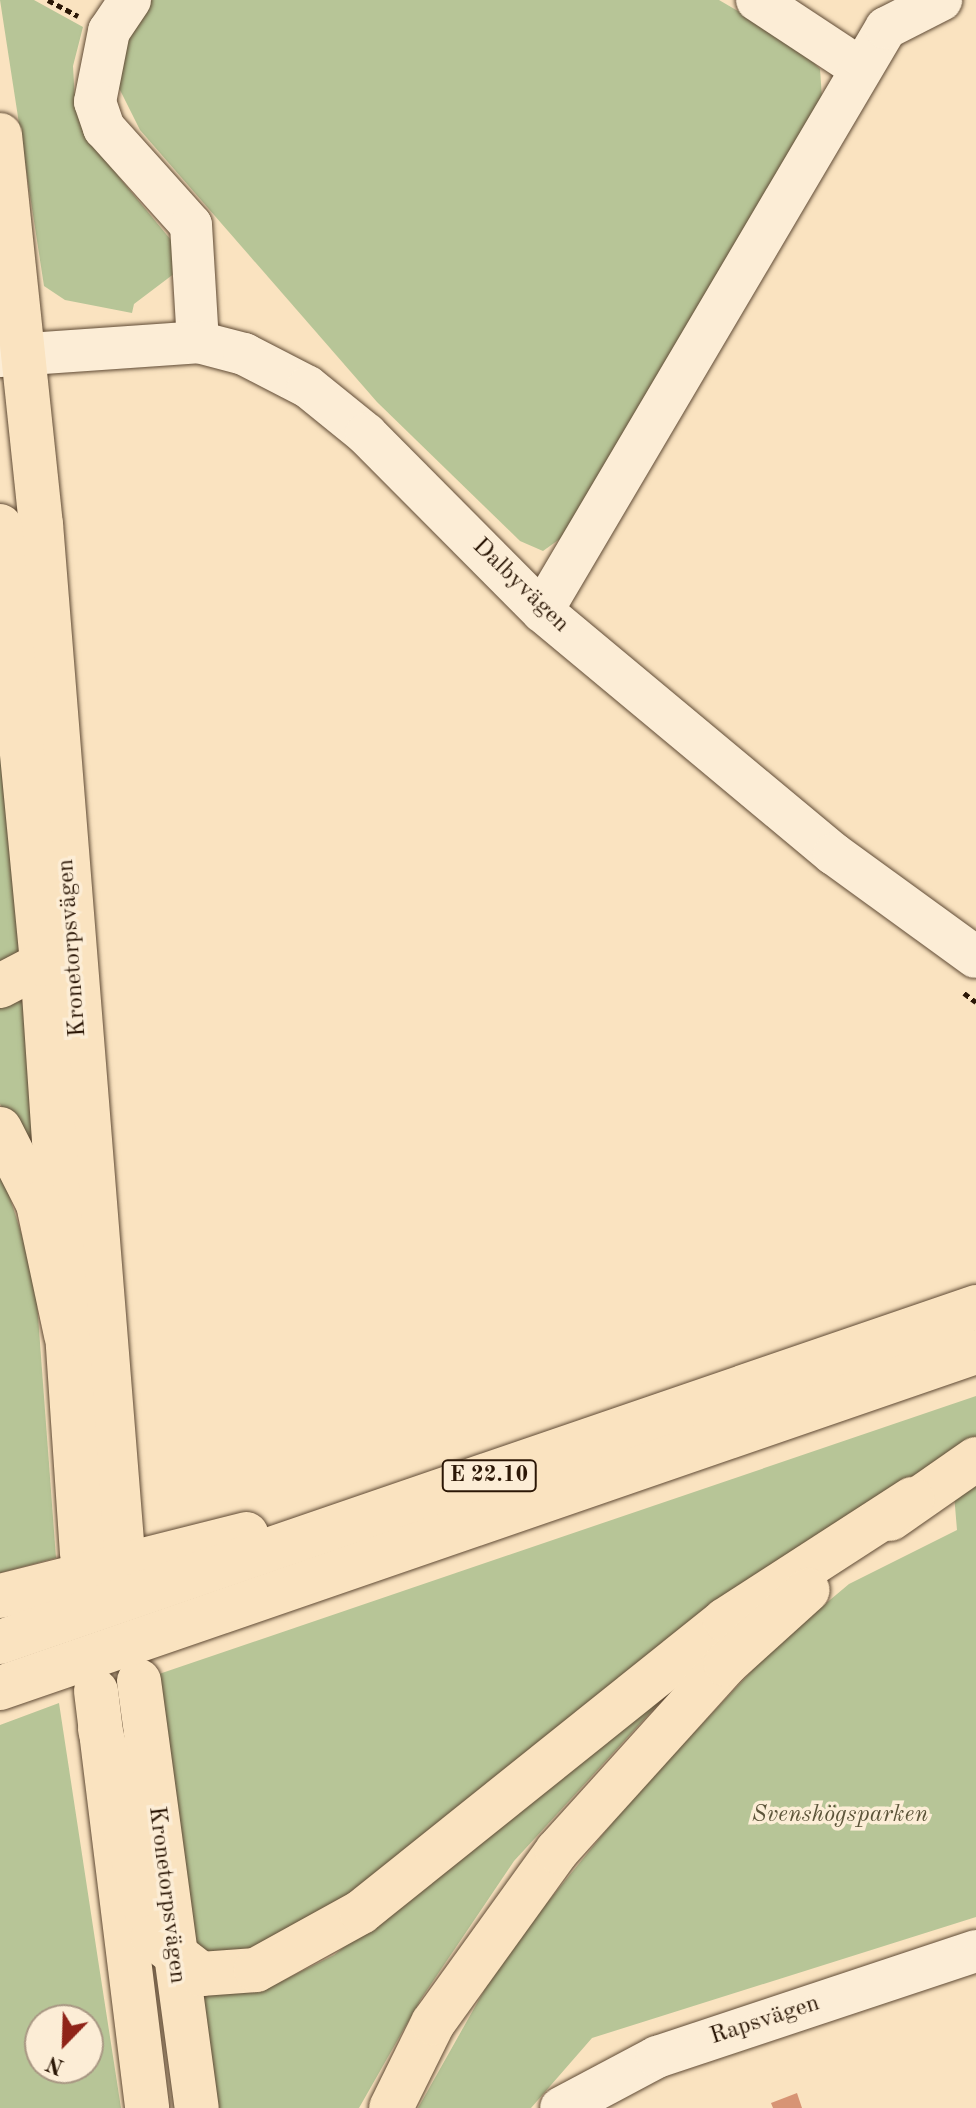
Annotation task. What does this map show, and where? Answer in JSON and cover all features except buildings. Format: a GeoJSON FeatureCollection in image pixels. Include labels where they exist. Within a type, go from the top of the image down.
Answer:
{"type":"FeatureCollection","features":[{"type":"Feature","properties":{"kind":"main road"},"geometry":{"type":"LineString","coordinates":[[0,135],[11,355]]}},
{"type":"Feature","properties":{"kind":"main road","name":"Kronetorpsvägen"},"geometry":{"type":"LineString","coordinates":[[0,526],[42,964],[66,1335],[102,1548],[71,921],[11,355]]}},
{"type":"Feature","properties":{"kind":"main road"},"geometry":{"type":"LineString","coordinates":[[0,986],[42,964],[71,921]]}},
{"type":"Feature","properties":{"kind":"main road"},"geometry":{"type":"LineString","coordinates":[[0,1129],[38,1204],[66,1335]]}},
{"type":"Feature","properties":{"kind":"main road","name":"E 22.10"},"geometry":{"type":"LineString","coordinates":[[0,1642],[976,1307]]}},
{"type":"Feature","properties":{"kind":"main road","name":"E 22.10"},"geometry":{"type":"LineString","coordinates":[[0,1688],[976,1352]]}},
{"type":"Feature","properties":{"kind":"main road"},"geometry":{"type":"LineString","coordinates":[[172,1958],[201,1974],[229,1974],[317,1943],[725,1620],[976,1459]]}},
{"type":"Feature","properties":{"kind":"main road"},"geometry":{"type":"LineString","coordinates":[[391,2108],[433,2023],[483,1951],[625,1772],[726,1664],[912,1499]]}},
{"type":"Feature","properties":{"kind":"main road"},"geometry":{"type":"LineString","coordinates":[[0,1596],[173,1548],[421,1500]]}},
{"type":"Feature","properties":{"kind":"main road","name":"Kronetorpsvägen"},"geometry":{"type":"LineString","coordinates":[[139,1681],[172,1958],[197,2108]]}},
{"type":"Feature","properties":{"kind":"main road","name":"Kronetorpsvägen"},"geometry":{"type":"LineString","coordinates":[[147,2108],[98,1710],[124,1801],[137,1894],[153,1937],[172,1958]]}},
{"type":"Feature","properties":{"kind":"street"},"geometry":{"type":"LineString","coordinates":[[130,0],[109,31],[95,102],[104,128],[191,225],[198,342]]}},
{"type":"Feature","properties":{"kind":"street"},"geometry":{"type":"LineString","coordinates":[[757,0],[860,68]]}},
{"type":"Feature","properties":{"kind":"street"},"geometry":{"type":"LineString","coordinates":[[542,611],[886,28],[941,0]]}},
{"type":"Feature","properties":{"kind":"street","name":"Dalbyvägen"},"geometry":{"type":"LineString","coordinates":[[11,355],[198,342],[276,368],[335,407],[542,611],[834,854],[976,957]]}},
{"type":"Feature","properties":{"kind":"street","name":"Rapsvägen"},"geometry":{"type":"LineString","coordinates":[[561,2108],[657,2057],[976,1951]]}},
{"type":"Feature","properties":{"kind":"path"},"geometry":{"type":"LineString","coordinates":[[48,0],[93,24]]}},
{"type":"Feature","properties":{"kind":"green space"},"geometry":{"type":"Polygon","coordinates":[[[0,0],[34,0],[83,27],[73,66],[75,102],[100,154],[171,240],[175,273],[134,304],[132,313],[65,300],[44,286],[0,0]]]}},
{"type":"Feature","properties":{"kind":"green space"},"geometry":{"type":"Polygon","coordinates":[[[152,0],[719,0],[796,45],[820,69],[822,98],[568,533],[543,551],[520,541],[377,402],[140,130],[116,82],[127,29],[152,0]]]}},
{"type":"Feature","properties":{"kind":"green space"},"geometry":{"type":"Polygon","coordinates":[[[0,687],[23,949],[0,970],[0,687]]]}},
{"type":"Feature","properties":{"kind":"green space"},"geometry":{"type":"Polygon","coordinates":[[[32,994],[43,1172],[0,1104],[0,1007],[32,994]]]}},
{"type":"Feature","properties":{"kind":"green space"},"geometry":{"type":"Polygon","coordinates":[[[0,1167],[35,1276],[56,1558],[0,1573],[0,1167]]]}},
{"type":"Feature","properties":{"kind":"green space"},"geometry":{"type":"Polygon","coordinates":[[[976,1396],[976,1438],[321,1925],[279,1945],[208,1956],[192,1949],[159,1674],[976,1396]]]}},
{"type":"Feature","properties":{"kind":"green space","name":"Svenshögsparken"},"geometry":{"type":"Polygon","coordinates":[[[976,1480],[976,1917],[592,2038],[531,2108],[418,2108],[503,1957],[630,1801],[775,1646],[849,1584],[957,1530],[954,1494],[976,1480]]]}},
{"type":"Feature","properties":{"kind":"green space"},"geometry":{"type":"Polygon","coordinates":[[[681,1679],[514,1861],[421,1999],[359,2108],[215,2108],[196,1992],[266,1989],[334,1955],[681,1679]]]}},
{"type":"Feature","properties":{"kind":"green space"},"geometry":{"type":"Polygon","coordinates":[[[59,1703],[121,2108],[0,2108],[0,1725],[59,1703]]]}}]}
